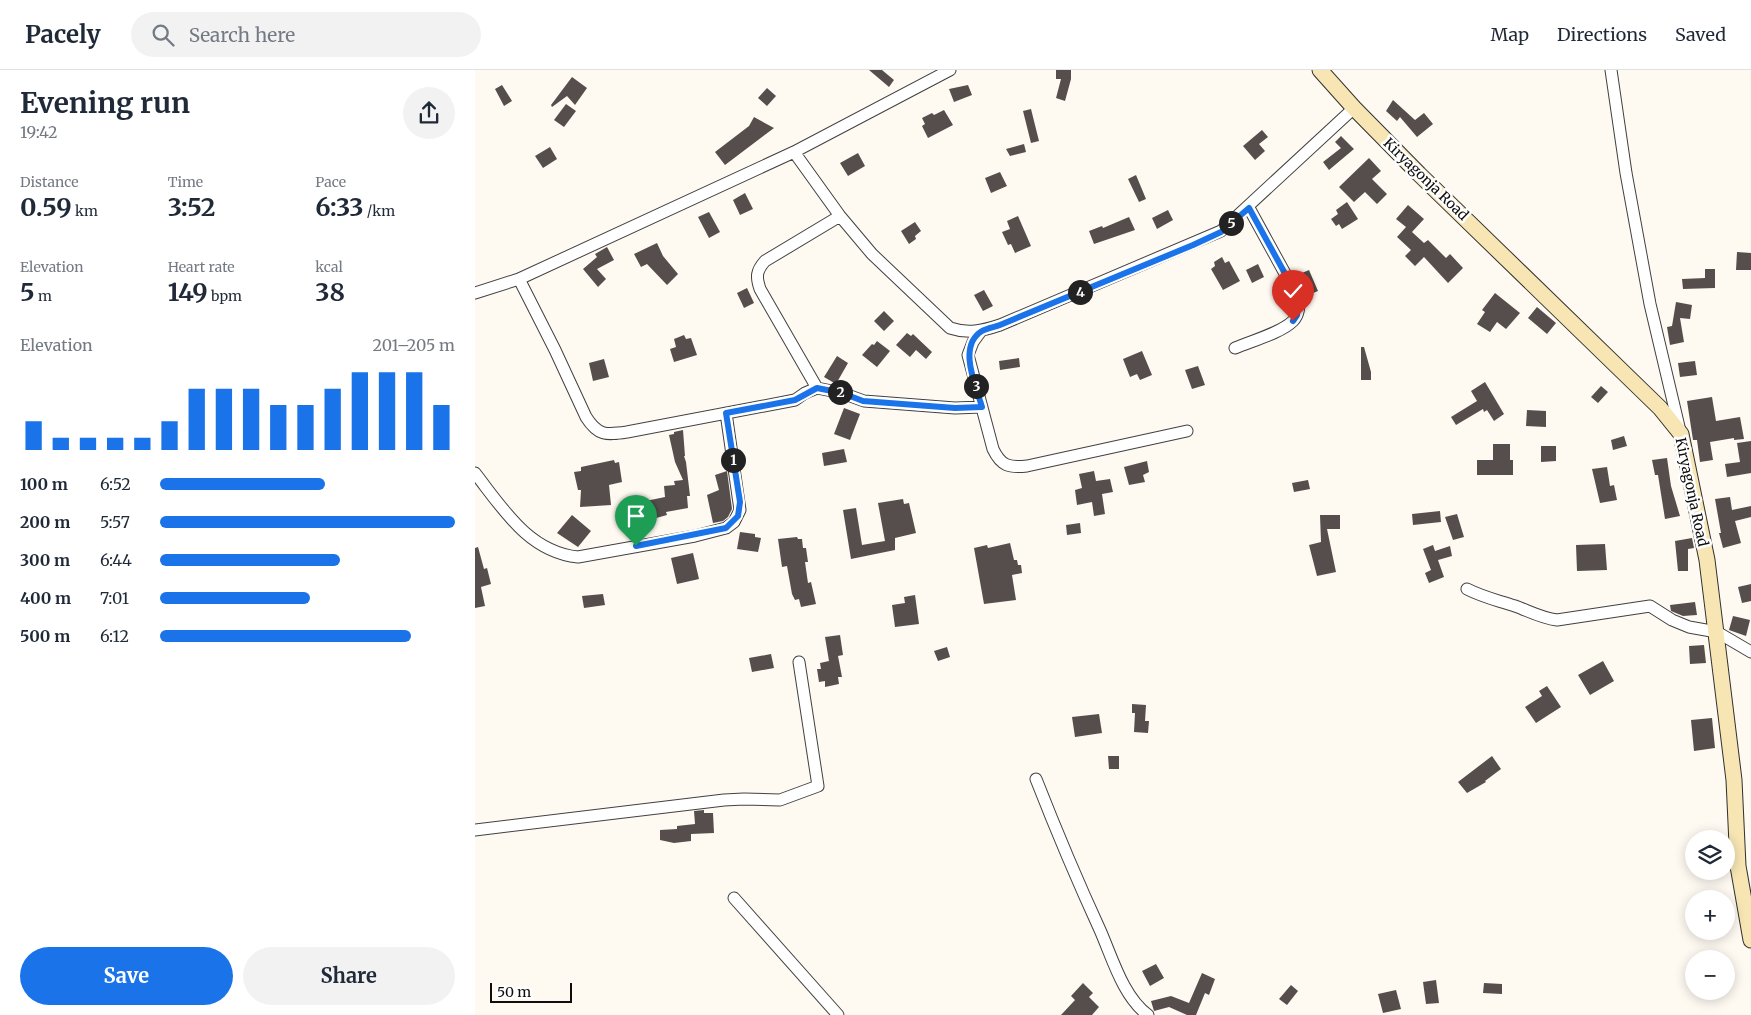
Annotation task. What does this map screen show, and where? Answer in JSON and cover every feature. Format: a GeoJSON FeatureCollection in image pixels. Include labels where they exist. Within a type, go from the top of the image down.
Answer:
{"type":"FeatureCollection","features":[{"type":"Feature","properties":{"kind":"street"},"geometry":{"type":"LineString","coordinates":[[475,293],[519,279],[794,152],[950,70]]}},
{"type":"Feature","properties":{"kind":"street","name":"Kiryagonja Road"},"geometry":{"type":"LineString","coordinates":[[1320,70],[1354,108],[1419,174],[1549,298],[1660,408],[1681,434],[1707,560],[1717,632],[1734,780],[1738,866],[1751,940]]}},
{"type":"Feature","properties":{"kind":"street"},"geometry":{"type":"LineString","coordinates":[[1611,70],[1626,173],[1650,304],[1681,434]]}},
{"type":"Feature","properties":{"kind":"street"},"geometry":{"type":"LineString","coordinates":[[794,152],[840,216],[872,254],[950,328],[963,332],[981,331],[1000,325],[1221,232],[1249,208],[1354,108]]}},
{"type":"Feature","properties":{"kind":"street"},"geometry":{"type":"LineString","coordinates":[[1235,348],[1283,328],[1293,321],[1299,307],[1299,299],[1249,208]]}},
{"type":"Feature","properties":{"kind":"street"},"geometry":{"type":"LineString","coordinates":[[817,388],[760,289],[757,271],[765,261],[840,216]]}},
{"type":"Feature","properties":{"kind":"street"},"geometry":{"type":"LineString","coordinates":[[519,279],[592,427],[602,433],[627,432],[795,400],[817,388],[842,393],[863,401],[955,408],[982,407]]}},
{"type":"Feature","properties":{"kind":"street"},"geometry":{"type":"LineString","coordinates":[[981,331],[973,342],[968,354],[998,458],[1005,464],[1014,468],[1187,431]]}},
{"type":"Feature","properties":{"kind":"street"},"geometry":{"type":"LineString","coordinates":[[475,473],[511,519],[529,536],[546,549],[562,555],[578,557],[695,536],[726,528],[734,522],[740,510],[726,413]]}},
{"type":"Feature","properties":{"kind":"street"},"geometry":{"type":"LineString","coordinates":[[1467,589],[1485,598],[1501,601],[1547,619],[1557,620],[1595,615],[1625,608],[1650,606],[1672,620],[1689,627],[1717,632],[1751,652]]}},
{"type":"Feature","properties":{"kind":"street"},"geometry":{"type":"LineString","coordinates":[[475,830],[724,800],[780,800],[818,786],[799,662]]}},
{"type":"Feature","properties":{"kind":"street"},"geometry":{"type":"LineString","coordinates":[[1036,779],[1064,850],[1125,987],[1144,1013]]}},
{"type":"Feature","properties":{"kind":"street"},"geometry":{"type":"LineString","coordinates":[[734,898],[838,1015]]}},
{"type":"Feature","properties":{"kind":"building"},"geometry":{"type":"Polygon","coordinates":[[[869,70],[882,70],[894,80],[889,87],[869,70]]]}},
{"type":"Feature","properties":{"kind":"building"},"geometry":{"type":"Polygon","coordinates":[[[1056,70],[1071,70],[1071,79],[1065,101],[1056,98],[1061,79],[1056,79],[1056,70]]]}},
{"type":"Feature","properties":{"kind":"building"},"geometry":{"type":"Polygon","coordinates":[[[572,77],[587,88],[575,105],[567,96],[552,107],[551,105],[572,77]]]}},
{"type":"Feature","properties":{"kind":"building"},"geometry":{"type":"Polygon","coordinates":[[[502,85],[512,101],[504,106],[495,89],[502,85]]]}},
{"type":"Feature","properties":{"kind":"building"},"geometry":{"type":"Polygon","coordinates":[[[968,85],[972,95],[954,102],[949,89],[968,85]]]}},
{"type":"Feature","properties":{"kind":"building"},"geometry":{"type":"Polygon","coordinates":[[[767,88],[776,96],[767,106],[758,98],[767,88]]]}},
{"type":"Feature","properties":{"kind":"building"},"geometry":{"type":"Polygon","coordinates":[[[1393,100],[1415,120],[1424,113],[1433,124],[1417,137],[1400,117],[1397,121],[1386,111],[1393,100]]]}},
{"type":"Feature","properties":{"kind":"building"},"geometry":{"type":"Polygon","coordinates":[[[566,104],[576,111],[564,127],[554,120],[566,104]]]}},
{"type":"Feature","properties":{"kind":"building"},"geometry":{"type":"Polygon","coordinates":[[[1031,109],[1039,141],[1031,143],[1023,111],[1031,109]]]}},
{"type":"Feature","properties":{"kind":"building"},"geometry":{"type":"Polygon","coordinates":[[[944,110],[953,125],[928,138],[922,126],[925,124],[922,118],[944,110]]]}},
{"type":"Feature","properties":{"kind":"building"},"geometry":{"type":"Polygon","coordinates":[[[754,117],[774,128],[725,165],[715,152],[749,126],[754,117]]]}},
{"type":"Feature","properties":{"kind":"building"},"geometry":{"type":"Polygon","coordinates":[[[1262,130],[1268,137],[1259,144],[1265,151],[1255,160],[1243,146],[1262,130]]]}},
{"type":"Feature","properties":{"kind":"building"},"geometry":{"type":"Polygon","coordinates":[[[1341,136],[1354,149],[1329,170],[1323,162],[1341,148],[1335,142],[1341,136]]]}},
{"type":"Feature","properties":{"kind":"building"},"geometry":{"type":"Polygon","coordinates":[[[1024,144],[1026,152],[1010,156],[1006,149],[1024,144]]]}},
{"type":"Feature","properties":{"kind":"building"},"geometry":{"type":"Polygon","coordinates":[[[550,147],[557,159],[543,168],[535,156],[550,147]]]}},
{"type":"Feature","properties":{"kind":"building"},"geometry":{"type":"Polygon","coordinates":[[[858,153],[865,166],[848,176],[840,163],[858,153]]]}},
{"type":"Feature","properties":{"kind":"building"},"geometry":{"type":"Polygon","coordinates":[[[1369,158],[1381,171],[1372,179],[1387,194],[1377,204],[1365,192],[1354,202],[1339,187],[1369,158]]]}},
{"type":"Feature","properties":{"kind":"building"},"geometry":{"type":"Polygon","coordinates":[[[1000,172],[1007,186],[991,193],[985,178],[1000,172]]]}},
{"type":"Feature","properties":{"kind":"building"},"geometry":{"type":"Polygon","coordinates":[[[1136,175],[1146,199],[1139,202],[1128,179],[1136,175]]]}},
{"type":"Feature","properties":{"kind":"building"},"geometry":{"type":"Polygon","coordinates":[[[745,193],[753,209],[740,215],[733,200],[745,193]]]}},
{"type":"Feature","properties":{"kind":"building"},"geometry":{"type":"Polygon","coordinates":[[[1347,202],[1358,219],[1342,229],[1339,224],[1336,226],[1331,219],[1338,214],[1336,210],[1347,202]]]}},
{"type":"Feature","properties":{"kind":"building"},"geometry":{"type":"Polygon","coordinates":[[[1408,205],[1424,219],[1412,232],[1424,243],[1428,240],[1446,258],[1450,254],[1463,268],[1448,283],[1424,257],[1415,266],[1405,256],[1411,250],[1397,237],[1406,227],[1396,219],[1408,205]]]}},
{"type":"Feature","properties":{"kind":"building"},"geometry":{"type":"Polygon","coordinates":[[[1168,210],[1173,220],[1157,229],[1152,218],[1168,210]]]}},
{"type":"Feature","properties":{"kind":"building"},"geometry":{"type":"Polygon","coordinates":[[[709,212],[720,232],[709,238],[698,217],[709,212]]]}},
{"type":"Feature","properties":{"kind":"building"},"geometry":{"type":"Polygon","coordinates":[[[1018,216],[1031,246],[1015,253],[1011,244],[1008,245],[1002,232],[1010,229],[1007,221],[1018,216]]]}},
{"type":"Feature","properties":{"kind":"building"},"geometry":{"type":"Polygon","coordinates":[[[1129,217],[1135,230],[1094,244],[1089,231],[1102,226],[1103,228],[1129,217]]]}},
{"type":"Feature","properties":{"kind":"building"},"geometry":{"type":"Polygon","coordinates":[[[915,222],[921,231],[915,236],[916,239],[909,244],[901,231],[915,222]]]}},
{"type":"Feature","properties":{"kind":"building"},"geometry":{"type":"Polygon","coordinates":[[[657,243],[663,256],[678,274],[667,285],[647,264],[641,267],[634,254],[657,243]]]}},
{"type":"Feature","properties":{"kind":"building"},"geometry":{"type":"Polygon","coordinates":[[[607,247],[614,260],[597,269],[606,279],[598,287],[583,269],[597,257],[595,254],[607,247]]]}},
{"type":"Feature","properties":{"kind":"building"},"geometry":{"type":"Polygon","coordinates":[[[1737,252],[1751,253],[1751,270],[1736,270],[1737,252]]]}},
{"type":"Feature","properties":{"kind":"building"},"geometry":{"type":"Polygon","coordinates":[[[1222,257],[1225,263],[1229,261],[1240,281],[1223,290],[1211,269],[1215,266],[1214,262],[1222,257]]]}},
{"type":"Feature","properties":{"kind":"building"},"geometry":{"type":"Polygon","coordinates":[[[1258,264],[1264,277],[1252,283],[1246,270],[1258,264]]]}},
{"type":"Feature","properties":{"kind":"building"},"geometry":{"type":"Polygon","coordinates":[[[1705,269],[1715,269],[1715,288],[1683,289],[1682,279],[1705,278],[1705,269]]]}},
{"type":"Feature","properties":{"kind":"building"},"geometry":{"type":"Polygon","coordinates":[[[1309,270],[1318,291],[1306,296],[1295,276],[1309,270]]]}},
{"type":"Feature","properties":{"kind":"building"},"geometry":{"type":"Polygon","coordinates":[[[747,288],[754,303],[744,308],[737,293],[747,288]]]}},
{"type":"Feature","properties":{"kind":"building"},"geometry":{"type":"Polygon","coordinates":[[[984,290],[993,306],[983,311],[974,295],[984,290]]]}},
{"type":"Feature","properties":{"kind":"building"},"geometry":{"type":"Polygon","coordinates":[[[1495,293],[1520,313],[1506,329],[1497,322],[1490,332],[1477,324],[1485,312],[1482,310],[1495,293]]]}},
{"type":"Feature","properties":{"kind":"building"},"geometry":{"type":"Polygon","coordinates":[[[1676,302],[1692,305],[1690,319],[1680,318],[1684,342],[1670,345],[1667,327],[1672,326],[1676,302]]]}},
{"type":"Feature","properties":{"kind":"building"},"geometry":{"type":"Polygon","coordinates":[[[1537,307],[1556,323],[1547,334],[1528,318],[1537,307]]]}},
{"type":"Feature","properties":{"kind":"building"},"geometry":{"type":"Polygon","coordinates":[[[884,311],[894,321],[884,331],[874,321],[884,311]]]}},
{"type":"Feature","properties":{"kind":"building"},"geometry":{"type":"Polygon","coordinates":[[[907,333],[911,336],[913,334],[932,352],[926,359],[916,350],[910,357],[896,345],[907,333]]]}},
{"type":"Feature","properties":{"kind":"building"},"geometry":{"type":"Polygon","coordinates":[[[684,335],[686,339],[691,338],[697,355],[674,362],[670,349],[676,347],[674,339],[684,335]]]}},
{"type":"Feature","properties":{"kind":"building"},"geometry":{"type":"Polygon","coordinates":[[[877,341],[890,351],[877,367],[862,355],[877,341]]]}},
{"type":"Feature","properties":{"kind":"building"},"geometry":{"type":"Polygon","coordinates":[[[1361,347],[1364,347],[1371,372],[1371,380],[1361,380],[1361,347]]]}},
{"type":"Feature","properties":{"kind":"building"},"geometry":{"type":"Polygon","coordinates":[[[1142,351],[1152,375],[1140,380],[1137,374],[1130,377],[1123,359],[1142,351]]]}},
{"type":"Feature","properties":{"kind":"building"},"geometry":{"type":"Polygon","coordinates":[[[837,356],[848,363],[836,384],[824,377],[837,356]]]}},
{"type":"Feature","properties":{"kind":"building"},"geometry":{"type":"Polygon","coordinates":[[[1019,358],[1020,367],[1000,370],[999,361],[1019,358]]]}},
{"type":"Feature","properties":{"kind":"building"},"geometry":{"type":"Polygon","coordinates":[[[604,359],[609,377],[593,381],[589,363],[604,359]]]}},
{"type":"Feature","properties":{"kind":"building"},"geometry":{"type":"Polygon","coordinates":[[[1695,361],[1697,375],[1680,377],[1678,363],[1695,361]]]}},
{"type":"Feature","properties":{"kind":"building"},"geometry":{"type":"Polygon","coordinates":[[[1198,366],[1205,385],[1192,389],[1185,370],[1198,366]]]}},
{"type":"Feature","properties":{"kind":"building"},"geometry":{"type":"Polygon","coordinates":[[[1485,382],[1504,414],[1494,421],[1487,410],[1484,412],[1483,409],[1456,425],[1451,417],[1477,401],[1471,391],[1485,382]]]}},
{"type":"Feature","properties":{"kind":"building"},"geometry":{"type":"Polygon","coordinates":[[[1601,386],[1608,392],[1598,403],[1591,397],[1601,386]]]}},
{"type":"Feature","properties":{"kind":"building"},"geometry":{"type":"Polygon","coordinates":[[[1712,397],[1716,421],[1740,417],[1744,439],[1734,440],[1734,438],[1710,442],[1713,460],[1700,462],[1697,440],[1693,440],[1687,401],[1712,397]]]}},
{"type":"Feature","properties":{"kind":"building"},"geometry":{"type":"Polygon","coordinates":[[[844,408],[860,414],[850,440],[834,434],[844,408]]]}},
{"type":"Feature","properties":{"kind":"building"},"geometry":{"type":"Polygon","coordinates":[[[1527,410],[1546,411],[1546,427],[1526,426],[1527,410]]]}},
{"type":"Feature","properties":{"kind":"building"},"geometry":{"type":"Polygon","coordinates":[[[683,430],[684,456],[690,496],[687,496],[688,508],[666,512],[667,515],[649,520],[648,516],[644,517],[641,502],[665,497],[664,486],[675,485],[674,481],[683,480],[675,462],[669,435],[683,430]]]}},
{"type":"Feature","properties":{"kind":"building"},"geometry":{"type":"Polygon","coordinates":[[[1624,436],[1627,446],[1613,450],[1611,440],[1624,436]]]}},
{"type":"Feature","properties":{"kind":"building"},"geometry":{"type":"Polygon","coordinates":[[[1751,441],[1751,473],[1727,477],[1725,464],[1740,462],[1737,443],[1751,441]]]}},
{"type":"Feature","properties":{"kind":"building"},"geometry":{"type":"Polygon","coordinates":[[[1493,444],[1510,444],[1510,460],[1513,460],[1513,475],[1477,475],[1477,460],[1493,460],[1493,444]]]}},
{"type":"Feature","properties":{"kind":"building"},"geometry":{"type":"Polygon","coordinates":[[[1541,446],[1556,446],[1556,461],[1541,462],[1541,446]]]}},
{"type":"Feature","properties":{"kind":"building"},"geometry":{"type":"Polygon","coordinates":[[[844,449],[847,462],[824,466],[822,453],[844,449]]]}},
{"type":"Feature","properties":{"kind":"building"},"geometry":{"type":"Polygon","coordinates":[[[1667,458],[1671,486],[1680,516],[1665,519],[1658,475],[1655,475],[1652,460],[1667,458]]]}},
{"type":"Feature","properties":{"kind":"building"},"geometry":{"type":"Polygon","coordinates":[[[614,460],[615,463],[619,462],[622,482],[609,485],[611,505],[580,507],[581,490],[578,490],[574,472],[581,471],[581,467],[614,460]]]}},
{"type":"Feature","properties":{"kind":"building"},"geometry":{"type":"Polygon","coordinates":[[[1147,461],[1149,472],[1143,475],[1145,482],[1129,485],[1124,467],[1147,461]]]}},
{"type":"Feature","properties":{"kind":"building"},"geometry":{"type":"Polygon","coordinates":[[[1607,467],[1610,486],[1614,485],[1617,500],[1600,503],[1592,469],[1607,467]]]}},
{"type":"Feature","properties":{"kind":"building"},"geometry":{"type":"Polygon","coordinates":[[[727,471],[732,509],[728,517],[723,521],[713,523],[707,495],[719,490],[715,475],[727,471]]]}},
{"type":"Feature","properties":{"kind":"building"},"geometry":{"type":"Polygon","coordinates":[[[1094,471],[1096,481],[1110,479],[1113,492],[1102,494],[1105,514],[1094,516],[1092,502],[1077,505],[1075,490],[1082,488],[1079,474],[1094,471]]]}},
{"type":"Feature","properties":{"kind":"building"},"geometry":{"type":"Polygon","coordinates":[[[1308,480],[1310,489],[1294,492],[1292,483],[1308,480]]]}},
{"type":"Feature","properties":{"kind":"building"},"geometry":{"type":"Polygon","coordinates":[[[1730,497],[1732,510],[1751,506],[1751,517],[1735,521],[1741,543],[1723,548],[1719,533],[1721,533],[1715,499],[1730,497]]]}},
{"type":"Feature","properties":{"kind":"building"},"geometry":{"type":"Polygon","coordinates":[[[903,499],[904,504],[909,503],[916,533],[895,538],[895,550],[851,559],[843,510],[856,508],[862,545],[885,541],[878,503],[903,499]]]}},
{"type":"Feature","properties":{"kind":"building"},"geometry":{"type":"Polygon","coordinates":[[[1440,511],[1441,522],[1413,525],[1412,514],[1440,511]]]}},
{"type":"Feature","properties":{"kind":"building"},"geometry":{"type":"Polygon","coordinates":[[[1457,514],[1464,537],[1453,540],[1445,517],[1457,514]]]}},
{"type":"Feature","properties":{"kind":"building"},"geometry":{"type":"Polygon","coordinates":[[[572,515],[591,531],[578,547],[557,533],[572,515]]]}},
{"type":"Feature","properties":{"kind":"building"},"geometry":{"type":"Polygon","coordinates":[[[1320,515],[1340,515],[1340,529],[1327,529],[1336,572],[1317,576],[1309,545],[1321,542],[1320,515]]]}},
{"type":"Feature","properties":{"kind":"building"},"geometry":{"type":"Polygon","coordinates":[[[1080,523],[1081,533],[1067,535],[1066,525],[1080,523]]]}},
{"type":"Feature","properties":{"kind":"building"},"geometry":{"type":"Polygon","coordinates":[[[740,532],[755,534],[755,537],[761,538],[758,552],[737,549],[740,532]]]}},
{"type":"Feature","properties":{"kind":"building"},"geometry":{"type":"Polygon","coordinates":[[[797,537],[802,539],[803,548],[806,548],[808,562],[805,562],[808,583],[811,582],[816,604],[801,607],[799,599],[795,600],[792,594],[787,566],[782,567],[778,539],[797,537]]]}},
{"type":"Feature","properties":{"kind":"building"},"geometry":{"type":"Polygon","coordinates":[[[1692,538],[1694,548],[1688,549],[1688,571],[1678,571],[1675,541],[1692,538]]]}},
{"type":"Feature","properties":{"kind":"building"},"geometry":{"type":"Polygon","coordinates":[[[1010,543],[1014,560],[1017,560],[1018,565],[1021,565],[1022,573],[1012,575],[1016,600],[984,604],[974,548],[987,545],[988,548],[1010,543]]]}},
{"type":"Feature","properties":{"kind":"building"},"geometry":{"type":"Polygon","coordinates":[[[1605,544],[1607,570],[1577,571],[1576,545],[1605,544]]]}},
{"type":"Feature","properties":{"kind":"building"},"geometry":{"type":"Polygon","coordinates":[[[1433,545],[1435,551],[1450,546],[1452,556],[1438,560],[1444,577],[1429,583],[1425,573],[1431,570],[1423,549],[1433,545]]]}},
{"type":"Feature","properties":{"kind":"building"},"geometry":{"type":"Polygon","coordinates":[[[478,547],[484,569],[487,568],[491,584],[481,587],[485,606],[475,608],[475,548],[478,547]]]}},
{"type":"Feature","properties":{"kind":"building"},"geometry":{"type":"Polygon","coordinates":[[[693,553],[699,579],[677,584],[671,558],[693,553]]]}},
{"type":"Feature","properties":{"kind":"building"},"geometry":{"type":"Polygon","coordinates":[[[1751,584],[1751,601],[1742,603],[1738,587],[1751,584]]]}},
{"type":"Feature","properties":{"kind":"building"},"geometry":{"type":"Polygon","coordinates":[[[603,594],[605,605],[584,608],[582,596],[603,594]]]}},
{"type":"Feature","properties":{"kind":"building"},"geometry":{"type":"Polygon","coordinates":[[[915,595],[919,624],[895,627],[892,605],[905,603],[904,597],[915,595]]]}},
{"type":"Feature","properties":{"kind":"building"},"geometry":{"type":"Polygon","coordinates":[[[1695,602],[1697,615],[1683,616],[1671,611],[1670,605],[1695,602]]]}},
{"type":"Feature","properties":{"kind":"building"},"geometry":{"type":"Polygon","coordinates":[[[1733,616],[1750,620],[1746,636],[1729,630],[1733,616]]]}},
{"type":"Feature","properties":{"kind":"building"},"geometry":{"type":"Polygon","coordinates":[[[840,635],[843,655],[838,656],[842,677],[838,677],[839,684],[825,687],[825,681],[819,682],[817,669],[821,669],[820,663],[829,661],[825,637],[840,635]]]}},
{"type":"Feature","properties":{"kind":"building"},"geometry":{"type":"Polygon","coordinates":[[[1704,645],[1706,663],[1690,664],[1689,646],[1704,645]]]}},
{"type":"Feature","properties":{"kind":"building"},"geometry":{"type":"Polygon","coordinates":[[[947,647],[950,657],[938,661],[934,651],[947,647]]]}},
{"type":"Feature","properties":{"kind":"building"},"geometry":{"type":"Polygon","coordinates":[[[771,654],[774,668],[752,672],[749,658],[771,654]]]}},
{"type":"Feature","properties":{"kind":"building"},"geometry":{"type":"Polygon","coordinates":[[[1603,661],[1614,681],[1590,695],[1578,675],[1603,661]]]}},
{"type":"Feature","properties":{"kind":"building"},"geometry":{"type":"Polygon","coordinates":[[[1547,686],[1561,707],[1536,723],[1525,707],[1542,696],[1539,691],[1547,686]]]}},
{"type":"Feature","properties":{"kind":"building"},"geometry":{"type":"Polygon","coordinates":[[[1132,704],[1146,705],[1145,721],[1149,721],[1148,733],[1134,732],[1135,713],[1132,713],[1132,704]]]}},
{"type":"Feature","properties":{"kind":"building"},"geometry":{"type":"Polygon","coordinates":[[[1099,714],[1102,733],[1075,737],[1072,717],[1099,714]]]}},
{"type":"Feature","properties":{"kind":"building"},"geometry":{"type":"Polygon","coordinates":[[[1712,718],[1715,748],[1694,751],[1691,720],[1712,718]]]}},
{"type":"Feature","properties":{"kind":"building"},"geometry":{"type":"Polygon","coordinates":[[[1108,756],[1119,756],[1119,769],[1109,769],[1108,756]]]}},
{"type":"Feature","properties":{"kind":"building"},"geometry":{"type":"Polygon","coordinates":[[[1492,756],[1501,769],[1486,782],[1467,793],[1458,782],[1492,756]]]}},
{"type":"Feature","properties":{"kind":"building"},"geometry":{"type":"Polygon","coordinates":[[[704,810],[704,813],[713,813],[714,833],[691,834],[691,841],[674,843],[660,840],[660,830],[677,829],[677,826],[695,824],[694,811],[704,810]]]}},
{"type":"Feature","properties":{"kind":"building"},"geometry":{"type":"Polygon","coordinates":[[[1156,964],[1164,978],[1150,986],[1142,971],[1156,964]]]}},
{"type":"Feature","properties":{"kind":"building"},"geometry":{"type":"Polygon","coordinates":[[[1202,973],[1215,979],[1209,995],[1205,993],[1196,1015],[1187,1015],[1169,1007],[1154,1011],[1151,1001],[1171,996],[1189,1003],[1202,973]]]}},
{"type":"Feature","properties":{"kind":"building"},"geometry":{"type":"Polygon","coordinates":[[[1436,980],[1439,1003],[1426,1004],[1423,982],[1436,980]]]}},
{"type":"Feature","properties":{"kind":"building"},"geometry":{"type":"Polygon","coordinates":[[[1083,983],[1093,993],[1089,997],[1099,1007],[1092,1015],[1061,1015],[1075,1000],[1071,996],[1083,983]]]}},
{"type":"Feature","properties":{"kind":"building"},"geometry":{"type":"Polygon","coordinates":[[[1484,983],[1502,984],[1502,994],[1483,993],[1484,983]]]}},
{"type":"Feature","properties":{"kind":"building"},"geometry":{"type":"Polygon","coordinates":[[[1291,985],[1298,991],[1287,1005],[1279,999],[1291,985]]]}},
{"type":"Feature","properties":{"kind":"building"},"geometry":{"type":"Polygon","coordinates":[[[1396,990],[1401,1009],[1383,1013],[1378,994],[1396,990]]]}},
{"type":"Feature","properties":{"kind":"route"},"geometry":{"type":"LineString","coordinates":[[636,546],[695,536],[726,528],[734,522],[740,510],[740,502],[726,413],[795,400],[817,388],[842,393],[863,401],[955,408],[982,407],[968,354],[973,342],[981,331],[1000,325],[1193,245],[1221,232],[1249,208],[1299,299],[1297,315],[1293,321]]}}]}
